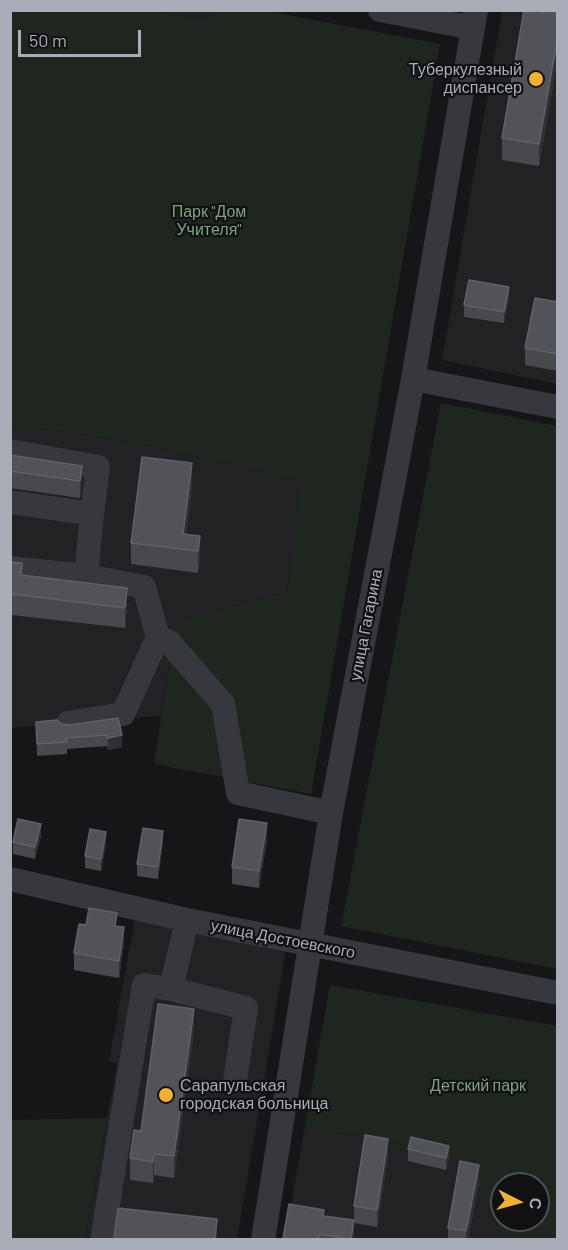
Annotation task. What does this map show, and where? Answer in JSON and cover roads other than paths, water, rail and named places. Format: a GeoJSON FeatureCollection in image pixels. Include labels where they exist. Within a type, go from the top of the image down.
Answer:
{"type":"FeatureCollection","features":[{"type":"Feature","properties":{"kind":"street"},"geometry":{"type":"LineString","coordinates":[[380,10],[474,19]]}},
{"type":"Feature","properties":{"kind":"street","name":"улица Гагарина"},"geometry":{"type":"LineString","coordinates":[[263,1239],[331,813],[413,379],[474,19]]}},
{"type":"Feature","properties":{"kind":"street"},"geometry":{"type":"LineString","coordinates":[[413,379],[558,407]]}},
{"type":"Feature","properties":{"kind":"street"},"geometry":{"type":"LineString","coordinates":[[10,452],[98,467],[86,576]]}},
{"type":"Feature","properties":{"kind":"street"},"geometry":{"type":"LineString","coordinates":[[10,502],[92,514]]}},
{"type":"Feature","properties":{"kind":"street"},"geometry":{"type":"LineString","coordinates":[[10,568],[86,576],[144,587],[158,637],[123,714],[68,723]]}},
{"type":"Feature","properties":{"kind":"street"},"geometry":{"type":"LineString","coordinates":[[158,637],[170,642],[223,704],[238,793],[331,813]]}},
{"type":"Feature","properties":{"kind":"street","name":"улица Достоевского"},"geometry":{"type":"LineString","coordinates":[[10,879],[187,920],[558,993]]}},
{"type":"Feature","properties":{"kind":"street"},"geometry":{"type":"LineString","coordinates":[[171,989],[187,920]]}},
{"type":"Feature","properties":{"kind":"street"},"geometry":{"type":"LineString","coordinates":[[102,1239],[144,985],[171,989],[246,1008],[235,1080]]}},
{"type":"Feature","properties":{"kind":"place","name":"Туберкулезный диспансер"},"geometry":{"type":"Point","coordinates":[536,79]}},
{"type":"Feature","properties":{"kind":"place","name":"Сарапульская городская больница"},"geometry":{"type":"Point","coordinates":[166,1095]}},
{"type":"Feature","properties":{"kind":"park label","name":"Парк \"Дом Учителя\""},"geometry":{"type":"Point","coordinates":[209,221]}},
{"type":"Feature","properties":{"kind":"park label","name":"Детский парк"},"geometry":{"type":"Point","coordinates":[478,1086]}}]}
